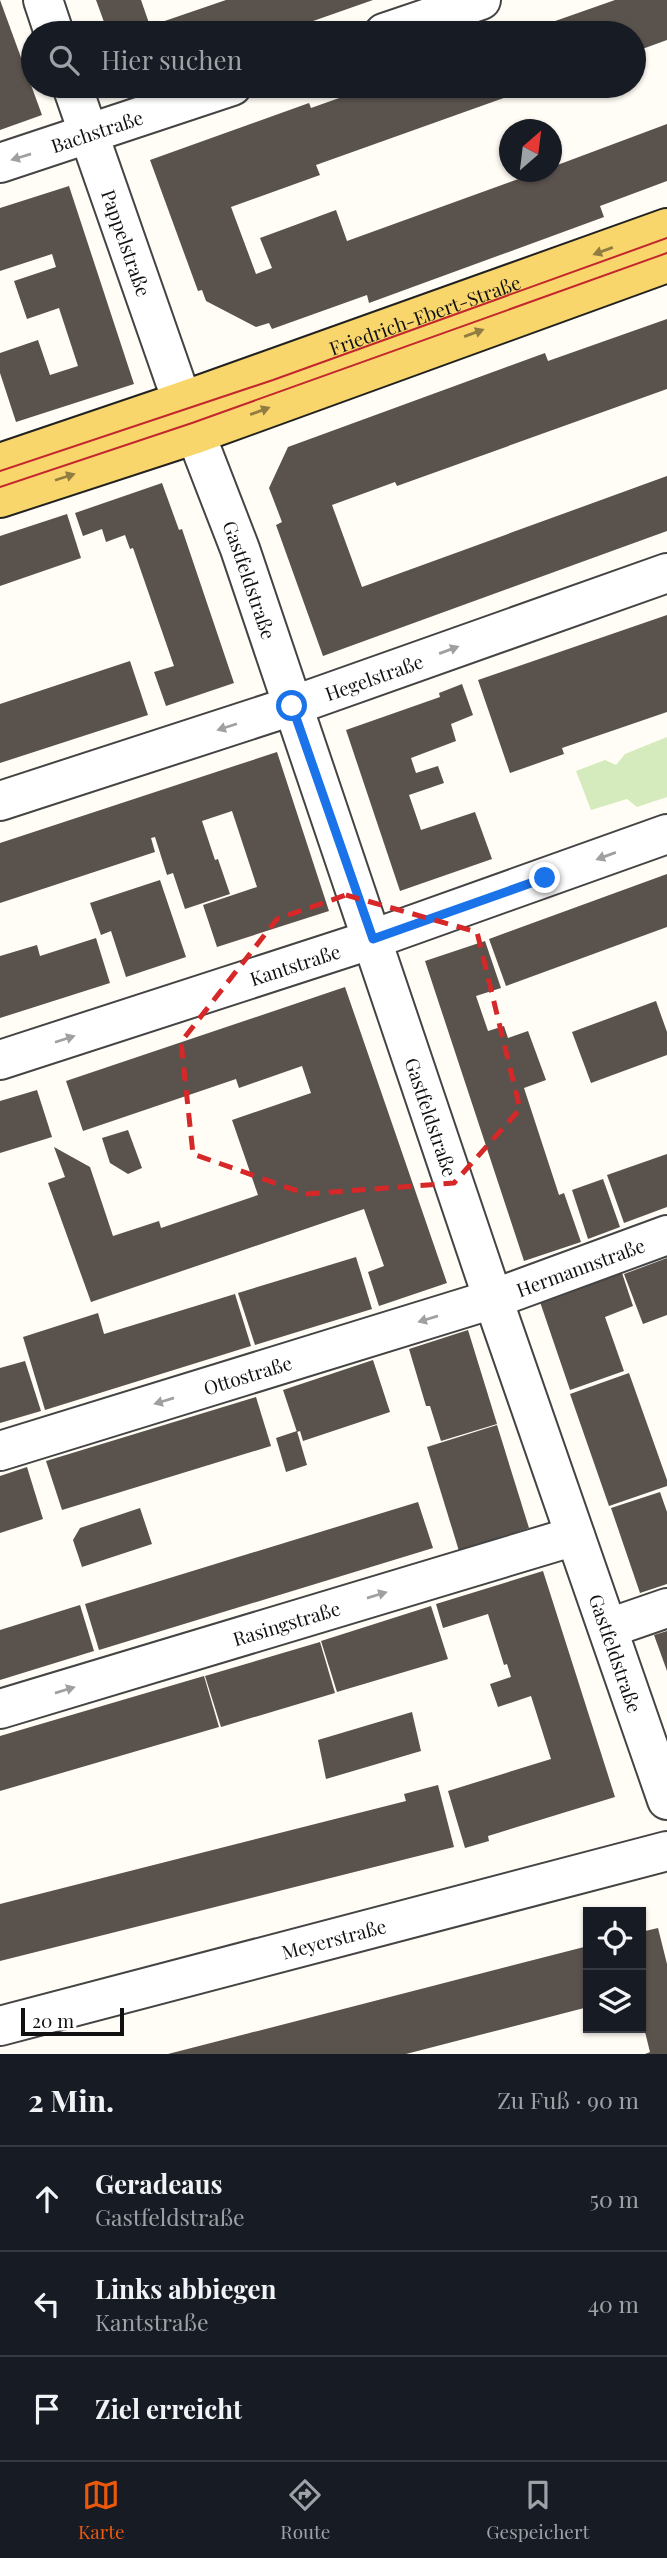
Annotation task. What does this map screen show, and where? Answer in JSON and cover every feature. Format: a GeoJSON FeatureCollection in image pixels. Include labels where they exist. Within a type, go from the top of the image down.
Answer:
{"type":"FeatureCollection","features":[{"type":"Feature","properties":{"kind":"main road","name":"Friedrich-Ebert-Straße"},"geometry":{"type":"LineString","coordinates":[[0,498],[189,418],[667,228]]}},
{"type":"Feature","properties":{"kind":"main road","name":"Friedrich-Ebert-Straße"},"geometry":{"type":"LineString","coordinates":[[0,463],[189,418],[667,263]]}},
{"type":"Feature","properties":{"kind":"street"},"geometry":{"type":"LineString","coordinates":[[43,0],[50,21]]}},
{"type":"Feature","properties":{"kind":"street"},"geometry":{"type":"LineString","coordinates":[[419,21],[481,0]]}},
{"type":"Feature","properties":{"kind":"street","name":"Pappelstraße"},"geometry":{"type":"LineString","coordinates":[[76,98],[189,418]]}},
{"type":"Feature","properties":{"kind":"street","name":"Bachstraße"},"geometry":{"type":"LineString","coordinates":[[0,163],[197,98]]}},
{"type":"Feature","properties":{"kind":"street","name":"Gastfeldstraße"},"geometry":{"type":"LineString","coordinates":[[189,418],[240,550],[667,1800]]}},
{"type":"Feature","properties":{"kind":"street","name":"Hegelstraße"},"geometry":{"type":"LineString","coordinates":[[0,801],[292,706],[667,573]]}},
{"type":"Feature","properties":{"kind":"street","name":"Kantstraße"},"geometry":{"type":"LineString","coordinates":[[0,1060],[373,939],[667,834]]}},
{"type":"Feature","properties":{"kind":"street","name":"Hermannstraße"},"geometry":{"type":"LineString","coordinates":[[494,1299],[667,1235]]}},
{"type":"Feature","properties":{"kind":"street","name":"Ottostraße"},"geometry":{"type":"LineString","coordinates":[[0,1451],[494,1299]]}},
{"type":"Feature","properties":{"kind":"street","name":"Rasingstraße"},"geometry":{"type":"LineString","coordinates":[[0,1709],[575,1536]]}},
{"type":"Feature","properties":{"kind":"street"},"geometry":{"type":"LineString","coordinates":[[609,1628],[667,1608]]}},
{"type":"Feature","properties":{"kind":"street","name":"Meyerstraße"},"geometry":{"type":"LineString","coordinates":[[0,2026],[667,1851]]}},
{"type":"Feature","properties":{"kind":"highlighted area"},"geometry":{"type":"Polygon","coordinates":[[[346,895],[477,932],[520,1109],[454,1183],[306,1194],[193,1154],[181,1042],[277,919],[346,895]]]}},
{"type":"Feature","properties":{"kind":"green space"},"geometry":{"type":"Polygon","coordinates":[[[667,737],[667,797],[637,807],[627,799],[591,810],[576,771],[605,760],[616,765],[625,754],[667,737]]]}},
{"type":"Feature","properties":{"kind":"building"},"geometry":{"type":"Polygon","coordinates":[[[0,0],[21,58],[21,98],[36,98],[42,115],[0,130],[0,0]]]}},
{"type":"Feature","properties":{"kind":"building"},"geometry":{"type":"Polygon","coordinates":[[[96,0],[141,0],[148,21],[104,21],[96,0]]]}},
{"type":"Feature","properties":{"kind":"building"},"geometry":{"type":"Polygon","coordinates":[[[226,0],[373,0],[313,21],[165,21],[226,0]]]}},
{"type":"Feature","properties":{"kind":"building"},"geometry":{"type":"Polygon","coordinates":[[[615,0],[667,0],[667,40],[646,48],[646,21],[555,21],[615,0]]]}},
{"type":"Feature","properties":{"kind":"building"},"geometry":{"type":"Polygon","coordinates":[[[339,98],[503,98],[316,165],[320,175],[231,207],[256,274],[272,268],[260,238],[336,210],[347,241],[510,182],[562,182],[562,163],[667,124],[667,181],[600,206],[604,217],[369,303],[367,295],[272,329],[269,323],[256,327],[206,301],[202,290],[198,291],[150,160],[309,103],[311,108],[339,98]]]}},
{"type":"Feature","properties":{"kind":"building"},"geometry":{"type":"Polygon","coordinates":[[[69,186],[134,384],[16,422],[0,373],[0,353],[38,340],[50,375],[78,366],[59,308],[27,319],[14,281],[56,267],[52,254],[0,271],[0,208],[69,186]]]}},
{"type":"Feature","properties":{"kind":"building"},"geometry":{"type":"Polygon","coordinates":[[[667,319],[667,389],[397,486],[395,482],[332,505],[362,587],[667,476],[667,531],[323,656],[276,525],[282,522],[269,488],[288,447],[545,353],[548,361],[667,319]]]}},
{"type":"Feature","properties":{"kind":"building"},"geometry":{"type":"Polygon","coordinates":[[[162,483],[179,530],[182,529],[234,683],[166,706],[154,672],[174,666],[133,548],[130,549],[125,535],[106,542],[102,529],[83,536],[75,513],[162,483]]]}},
{"type":"Feature","properties":{"kind":"building"},"geometry":{"type":"Polygon","coordinates":[[[67,514],[81,558],[0,586],[0,536],[67,514]]]}},
{"type":"Feature","properties":{"kind":"building"},"geometry":{"type":"Polygon","coordinates":[[[667,615],[667,712],[562,748],[564,754],[510,773],[478,680],[667,615]]]}},
{"type":"Feature","properties":{"kind":"building"},"geometry":{"type":"Polygon","coordinates":[[[130,661],[148,715],[0,763],[0,704],[130,661]]]}},
{"type":"Feature","properties":{"kind":"building"},"geometry":{"type":"Polygon","coordinates":[[[462,684],[473,715],[451,724],[456,741],[411,758],[416,773],[438,766],[444,783],[409,795],[421,830],[475,812],[492,859],[400,891],[346,730],[440,697],[439,693],[462,684]]]}},
{"type":"Feature","properties":{"kind":"building"},"geometry":{"type":"Polygon","coordinates":[[[277,752],[329,911],[217,947],[203,905],[257,887],[232,811],[202,821],[230,894],[185,909],[173,873],[167,875],[155,837],[151,838],[155,852],[0,903],[0,843],[277,752]]]}},
{"type":"Feature","properties":{"kind":"building"},"geometry":{"type":"Polygon","coordinates":[[[667,874],[667,927],[506,986],[489,939],[667,874]]]}},
{"type":"Feature","properties":{"kind":"building"},"geometry":{"type":"Polygon","coordinates":[[[160,880],[186,957],[126,977],[111,931],[101,935],[90,903],[160,880]]]}},
{"type":"Feature","properties":{"kind":"building"},"geometry":{"type":"Polygon","coordinates":[[[96,938],[110,983],[0,1018],[0,956],[37,945],[40,956],[96,938]]]}},
{"type":"Feature","properties":{"kind":"building"},"geometry":{"type":"Polygon","coordinates":[[[485,941],[501,988],[476,996],[488,1031],[504,1026],[508,1038],[528,1031],[546,1080],[524,1088],[559,1195],[564,1193],[581,1242],[524,1261],[425,961],[485,941]]]}},
{"type":"Feature","properties":{"kind":"building"},"geometry":{"type":"Polygon","coordinates":[[[345,987],[447,1283],[379,1306],[368,1272],[384,1266],[364,1209],[91,1302],[48,1183],[65,1177],[54,1147],[90,1167],[113,1236],[159,1221],[161,1228],[258,1195],[232,1120],[311,1093],[302,1066],[239,1088],[236,1079],[83,1131],[66,1081],[345,987]]]}},
{"type":"Feature","properties":{"kind":"building"},"geometry":{"type":"Polygon","coordinates":[[[656,1001],[667,1032],[667,1055],[591,1083],[572,1032],[656,1001]]]}},
{"type":"Feature","properties":{"kind":"building"},"geometry":{"type":"Polygon","coordinates":[[[37,1090],[52,1137],[0,1153],[0,1101],[37,1090]]]}},
{"type":"Feature","properties":{"kind":"building"},"geometry":{"type":"Polygon","coordinates":[[[128,1130],[142,1168],[128,1174],[110,1163],[102,1138],[128,1130]]]}},
{"type":"Feature","properties":{"kind":"building"},"geometry":{"type":"Polygon","coordinates":[[[667,1154],[667,1207],[624,1223],[607,1175],[667,1154]]]}},
{"type":"Feature","properties":{"kind":"building"},"geometry":{"type":"Polygon","coordinates":[[[603,1179],[620,1227],[588,1239],[572,1190],[603,1179]]]}},
{"type":"Feature","properties":{"kind":"building"},"geometry":{"type":"Polygon","coordinates":[[[356,1257],[372,1309],[255,1345],[238,1293],[356,1257]]]}},
{"type":"Feature","properties":{"kind":"building"},"geometry":{"type":"Polygon","coordinates":[[[667,1258],[667,1315],[643,1324],[624,1274],[667,1258]]]}},
{"type":"Feature","properties":{"kind":"building"},"geometry":{"type":"Polygon","coordinates":[[[622,1273],[633,1306],[605,1317],[624,1371],[570,1390],[540,1302],[622,1273]]]}},
{"type":"Feature","properties":{"kind":"building"},"geometry":{"type":"Polygon","coordinates":[[[235,1294],[251,1346],[45,1410],[23,1337],[98,1313],[104,1334],[235,1294]]]}},
{"type":"Feature","properties":{"kind":"building"},"geometry":{"type":"Polygon","coordinates":[[[468,1330],[497,1424],[441,1441],[430,1406],[426,1406],[409,1349],[468,1330]]]}},
{"type":"Feature","properties":{"kind":"building"},"geometry":{"type":"Polygon","coordinates":[[[373,1360],[390,1412],[303,1441],[300,1431],[297,1432],[283,1390],[373,1360]]]}},
{"type":"Feature","properties":{"kind":"building"},"geometry":{"type":"Polygon","coordinates":[[[25,1361],[41,1411],[0,1423],[0,1368],[25,1361]]]}},
{"type":"Feature","properties":{"kind":"building"},"geometry":{"type":"Polygon","coordinates":[[[629,1373],[667,1486],[609,1506],[570,1394],[629,1373]]]}},
{"type":"Feature","properties":{"kind":"building"},"geometry":{"type":"Polygon","coordinates":[[[256,1397],[271,1446],[62,1510],[46,1461],[256,1397]]]}},
{"type":"Feature","properties":{"kind":"building"},"geometry":{"type":"Polygon","coordinates":[[[497,1425],[529,1528],[459,1551],[427,1447],[497,1425]]]}},
{"type":"Feature","properties":{"kind":"building"},"geometry":{"type":"Polygon","coordinates":[[[297,1431],[307,1465],[286,1472],[276,1438],[297,1431]]]}},
{"type":"Feature","properties":{"kind":"building"},"geometry":{"type":"Polygon","coordinates":[[[27,1467],[43,1519],[0,1533],[0,1476],[27,1467]]]}},
{"type":"Feature","properties":{"kind":"building"},"geometry":{"type":"Polygon","coordinates":[[[660,1492],[667,1512],[667,1584],[640,1593],[611,1508],[660,1492]]]}},
{"type":"Feature","properties":{"kind":"building"},"geometry":{"type":"Polygon","coordinates":[[[418,1502],[433,1548],[99,1650],[85,1604],[418,1502]]]}},
{"type":"Feature","properties":{"kind":"building"},"geometry":{"type":"Polygon","coordinates":[[[140,1508],[152,1544],[82,1567],[73,1540],[80,1528],[140,1508]]]}},
{"type":"Feature","properties":{"kind":"building"},"geometry":{"type":"Polygon","coordinates":[[[543,1571],[615,1797],[488,1836],[489,1841],[465,1848],[448,1791],[551,1759],[531,1696],[498,1707],[490,1684],[511,1677],[507,1664],[504,1665],[488,1614],[443,1628],[436,1604],[543,1571]]]}},
{"type":"Feature","properties":{"kind":"building"},"geometry":{"type":"Polygon","coordinates":[[[80,1605],[94,1651],[0,1680],[0,1630],[80,1605]]]}},
{"type":"Feature","properties":{"kind":"building"},"geometry":{"type":"Polygon","coordinates":[[[431,1606],[448,1659],[337,1692],[321,1641],[431,1606]]]}},
{"type":"Feature","properties":{"kind":"building"},"geometry":{"type":"Polygon","coordinates":[[[667,1631],[667,1671],[654,1635],[667,1631]]]}},
{"type":"Feature","properties":{"kind":"building"},"geometry":{"type":"Polygon","coordinates":[[[320,1642],[335,1693],[221,1727],[205,1676],[320,1642]]]}},
{"type":"Feature","properties":{"kind":"building"},"geometry":{"type":"Polygon","coordinates":[[[204,1676],[219,1727],[0,1791],[0,1736],[204,1676]]]}},
{"type":"Feature","properties":{"kind":"building"},"geometry":{"type":"Polygon","coordinates":[[[412,1712],[421,1751],[326,1779],[318,1740],[412,1712]]]}},
{"type":"Feature","properties":{"kind":"building"},"geometry":{"type":"Polygon","coordinates":[[[438,1785],[454,1847],[0,1961],[0,1904],[406,1801],[404,1794],[438,1785]]]}},
{"type":"Feature","properties":{"kind":"building"},"geometry":{"type":"Polygon","coordinates":[[[658,1928],[667,1964],[667,2054],[645,2054],[650,2052],[645,2033],[646,1931],[658,1928]]]}},
{"type":"Feature","properties":{"kind":"building"},"geometry":{"type":"Polygon","coordinates":[[[583,1947],[583,2008],[406,2054],[168,2054],[583,1947]]]}},
{"type":"Feature","properties":{"kind":"tram line"},"geometry":{"type":"LineString","coordinates":[[0,471],[273,380],[667,238]]}},
{"type":"Feature","properties":{"kind":"tram line"},"geometry":{"type":"LineString","coordinates":[[0,487],[192,423],[667,253]]}},
{"type":"Feature","properties":{"kind":"route"},"geometry":{"type":"LineString","coordinates":[[292,706],[373,939],[545,878]]}}]}
